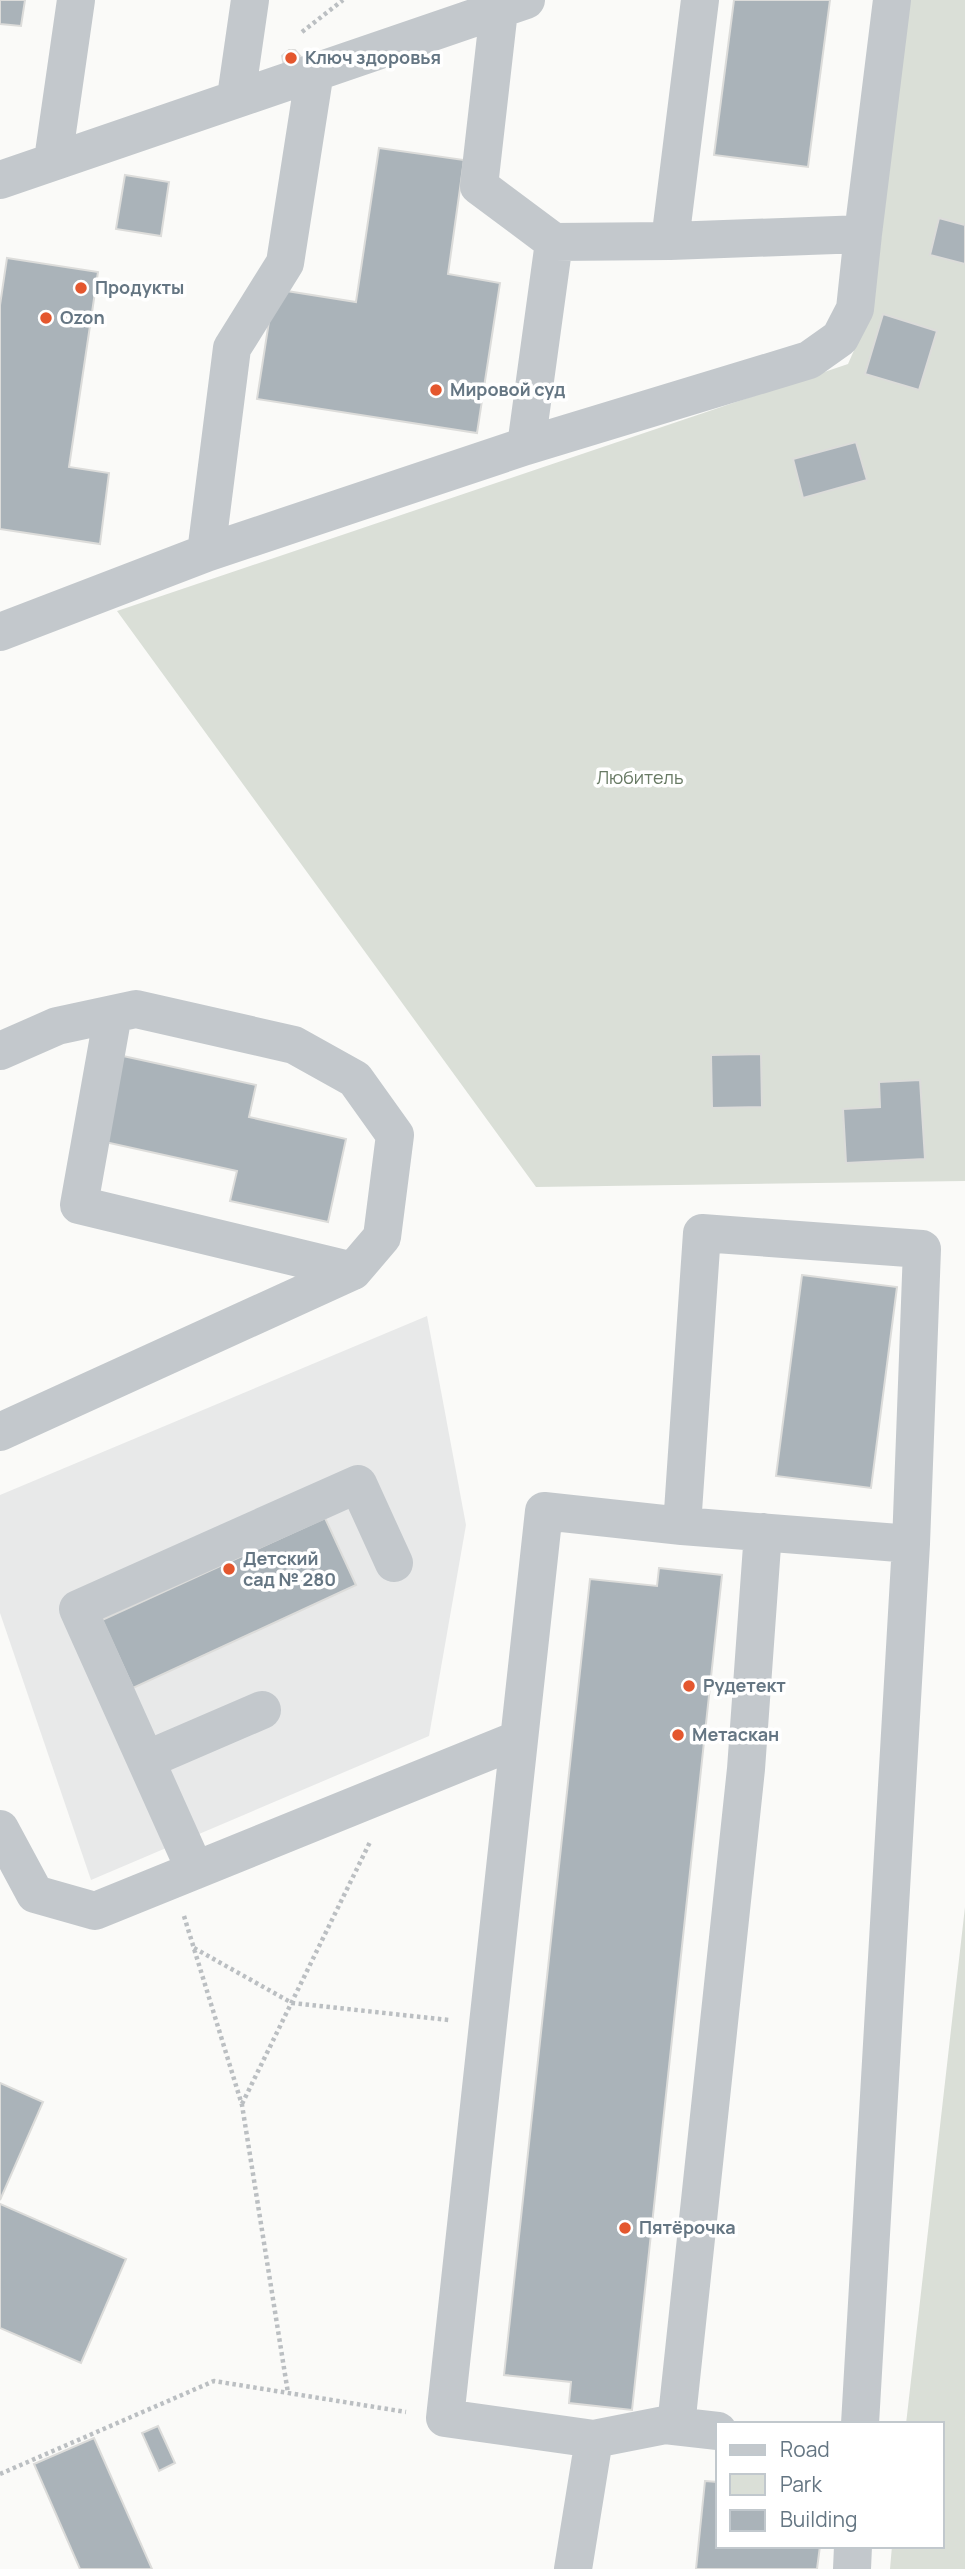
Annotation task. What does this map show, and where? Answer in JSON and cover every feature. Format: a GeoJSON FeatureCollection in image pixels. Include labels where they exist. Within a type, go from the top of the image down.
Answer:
{"type":"FeatureCollection","features":[{"type":"Feature","properties":{"kind":"lane"},"geometry":{"type":"LineString","coordinates":[[52,160],[76,0]]}},
{"type":"Feature","properties":{"kind":"lane"},"geometry":{"type":"LineString","coordinates":[[236,97],[250,0]]}},
{"type":"Feature","properties":{"kind":"lane"},"geometry":{"type":"LineString","coordinates":[[670,241],[700,0]]}},
{"type":"Feature","properties":{"kind":"lane"},"geometry":{"type":"LineString","coordinates":[[0,632],[206,553],[526,446],[809,360],[840,338],[855,309],[892,0]]}},
{"type":"Feature","properties":{"kind":"lane"},"geometry":{"type":"LineString","coordinates":[[0,180],[236,97],[512,5],[479,186],[554,242],[863,234]]}},
{"type":"Feature","properties":{"kind":"lane"},"geometry":{"type":"LineString","coordinates":[[206,553],[232,348],[285,263],[315,71]]}},
{"type":"Feature","properties":{"kind":"lane"},"geometry":{"type":"LineString","coordinates":[[526,446],[554,242]]}},
{"type":"Feature","properties":{"kind":"lane"},"geometry":{"type":"LineString","coordinates":[[0,1051],[57,1026],[136,1009],[294,1045],[355,1079],[395,1135],[382,1237],[353,1271],[0,1432]]}},
{"type":"Feature","properties":{"kind":"lane"},"geometry":{"type":"LineString","coordinates":[[113,1014],[79,1205],[353,1271]]}},
{"type":"Feature","properties":{"kind":"lane"},"geometry":{"type":"LineString","coordinates":[[682,1526],[702,1233],[922,1249],[911,1544],[860,2422]]}},
{"type":"Feature","properties":{"kind":"lane"},"geometry":{"type":"LineString","coordinates":[[184,1875],[146,1760],[78,1609],[358,1483],[394,1563]]}},
{"type":"Feature","properties":{"kind":"lane"},"geometry":{"type":"LineString","coordinates":[[716,2431],[665,2425],[594,2439],[445,2418],[544,1511],[682,1526],[911,1544]]}},
{"type":"Feature","properties":{"kind":"lane"},"geometry":{"type":"LineString","coordinates":[[676,2426],[746,1769],[763,1532]]}},
{"type":"Feature","properties":{"kind":"lane"},"geometry":{"type":"LineString","coordinates":[[146,1760],[262,1710]]}},
{"type":"Feature","properties":{"kind":"lane"},"geometry":{"type":"LineString","coordinates":[[0,1829],[35,1894],[94,1911],[519,1739]]}},
{"type":"Feature","properties":{"kind":"lane"},"geometry":{"type":"LineString","coordinates":[[573,2569],[594,2439]]}},
{"type":"Feature","properties":{"kind":"lane"},"geometry":{"type":"LineString","coordinates":[[852,2569],[853,2548]]}},
{"type":"Feature","properties":{"kind":"path"},"geometry":{"type":"LineString","coordinates":[[242,2105],[396,1788]]}},
{"type":"Feature","properties":{"kind":"path"},"geometry":{"type":"LineString","coordinates":[[184,1875],[194,1948],[242,2105],[288,2393]]}},
{"type":"Feature","properties":{"kind":"path"},"geometry":{"type":"LineString","coordinates":[[194,1948],[292,2003],[488,2024]]}},
{"type":"Feature","properties":{"kind":"path"},"geometry":{"type":"LineString","coordinates":[[0,2474],[214,2381],[445,2418]]}},
{"type":"Feature","properties":{"kind":"shaded area","name":"Детский сад № 280"},"geometry":{"type":"Polygon","coordinates":[[[427,1316],[466,1525],[429,1736],[91,1880],[0,1613],[0,1495],[427,1316]]]}},
{"type":"Feature","properties":{"kind":"green space","name":"Любитель"},"geometry":{"type":"Polygon","coordinates":[[[909,0],[965,0],[965,1181],[536,1187],[117,611],[848,364],[873,307],[909,0]]]}},
{"type":"Feature","properties":{"kind":"green space"},"geometry":{"type":"Polygon","coordinates":[[[965,1907],[965,2569],[890,2569],[892,2548],[944,2548],[944,2422],[906,2422],[965,1907]]]}},
{"type":"Feature","properties":{"kind":"building"},"geometry":{"type":"Polygon","coordinates":[[[0,0],[25,0],[21,26],[0,24],[0,0]]]}},
{"type":"Feature","properties":{"kind":"building"},"geometry":{"type":"Polygon","coordinates":[[[734,0],[830,0],[808,167],[714,155],[734,0]]]}},
{"type":"Feature","properties":{"kind":"building","name":"Ключ здоровья"},"geometry":{"type":"Polygon","coordinates":[[[289,50],[295,50],[301,57],[284,66],[282,56],[289,50]]]}},
{"type":"Feature","properties":{"kind":"building"},"geometry":{"type":"Polygon","coordinates":[[[379,148],[464,160],[448,274],[500,283],[477,433],[257,399],[274,289],[356,302],[379,148]]]}},
{"type":"Feature","properties":{"kind":"building"},"geometry":{"type":"Polygon","coordinates":[[[125,175],[169,182],[161,236],[116,229],[125,175]]]}},
{"type":"Feature","properties":{"kind":"building"},"geometry":{"type":"Polygon","coordinates":[[[939,218],[965,225],[965,264],[930,255],[939,218]]]}},
{"type":"Feature","properties":{"kind":"building"},"geometry":{"type":"Polygon","coordinates":[[[7,258],[98,272],[69,467],[109,473],[100,544],[0,529],[0,305],[7,258]]]}},
{"type":"Feature","properties":{"kind":"building"},"geometry":{"type":"Polygon","coordinates":[[[883,314],[937,331],[919,390],[865,374],[883,314]]]}},
{"type":"Feature","properties":{"kind":"building"},"geometry":{"type":"Polygon","coordinates":[[[856,442],[867,480],[803,498],[793,459],[856,442]]]}},
{"type":"Feature","properties":{"kind":"building"},"geometry":{"type":"Polygon","coordinates":[[[761,1054],[762,1107],[712,1108],[711,1055],[761,1054]]]}},
{"type":"Feature","properties":{"kind":"building"},"geometry":{"type":"Polygon","coordinates":[[[123,1056],[256,1085],[249,1117],[346,1139],[328,1222],[230,1201],[237,1171],[105,1142],[123,1056]]]}},
{"type":"Feature","properties":{"kind":"building"},"geometry":{"type":"Polygon","coordinates":[[[920,1080],[925,1159],[846,1163],[843,1109],[880,1107],[879,1082],[920,1080]]]}},
{"type":"Feature","properties":{"kind":"building"},"geometry":{"type":"Polygon","coordinates":[[[802,1275],[897,1287],[871,1488],[776,1476],[802,1275]]]}},
{"type":"Feature","properties":{"kind":"building"},"geometry":{"type":"Polygon","coordinates":[[[325,1518],[356,1585],[133,1688],[102,1620],[325,1518]]]}},
{"type":"Feature","properties":{"kind":"building"},"geometry":{"type":"Polygon","coordinates":[[[659,1568],[722,1575],[632,2410],[569,2403],[571,2382],[504,2375],[590,1579],[657,1586],[659,1568]]]}},
{"type":"Feature","properties":{"kind":"building"},"geometry":{"type":"Polygon","coordinates":[[[0,2083],[43,2102],[0,2200],[0,2083]]]}},
{"type":"Feature","properties":{"kind":"building"},"geometry":{"type":"Polygon","coordinates":[[[0,2204],[126,2259],[81,2363],[0,2328],[0,2204]]]}},
{"type":"Feature","properties":{"kind":"building"},"geometry":{"type":"Polygon","coordinates":[[[158,2426],[175,2463],[159,2471],[142,2433],[158,2426]]]}},
{"type":"Feature","properties":{"kind":"building"},"geometry":{"type":"Polygon","coordinates":[[[94,2438],[152,2569],[80,2569],[34,2464],[94,2438]]]}},
{"type":"Feature","properties":{"kind":"building"},"geometry":{"type":"Polygon","coordinates":[[[705,2481],[716,2482],[716,2548],[820,2548],[817,2569],[696,2569],[705,2481]]]}},
{"type":"Feature","properties":{"kind":"place","name":"Ключ здоровья"},"geometry":{"type":"Point","coordinates":[291,58]}},
{"type":"Feature","properties":{"kind":"place","name":"Продукты"},"geometry":{"type":"Point","coordinates":[81,288]}},
{"type":"Feature","properties":{"kind":"place","name":"Ozon"},"geometry":{"type":"Point","coordinates":[46,318]}},
{"type":"Feature","properties":{"kind":"place","name":"Мировой суд"},"geometry":{"type":"Point","coordinates":[436,390]}},
{"type":"Feature","properties":{"kind":"place","name":"Детский сад № 280"},"geometry":{"type":"Point","coordinates":[229,1569]}},
{"type":"Feature","properties":{"kind":"place","name":"Рудетект"},"geometry":{"type":"Point","coordinates":[689,1686]}},
{"type":"Feature","properties":{"kind":"place","name":"Метаскан"},"geometry":{"type":"Point","coordinates":[678,1735]}},
{"type":"Feature","properties":{"kind":"place","name":"Пятёрочка"},"geometry":{"type":"Point","coordinates":[625,2228]}}]}
